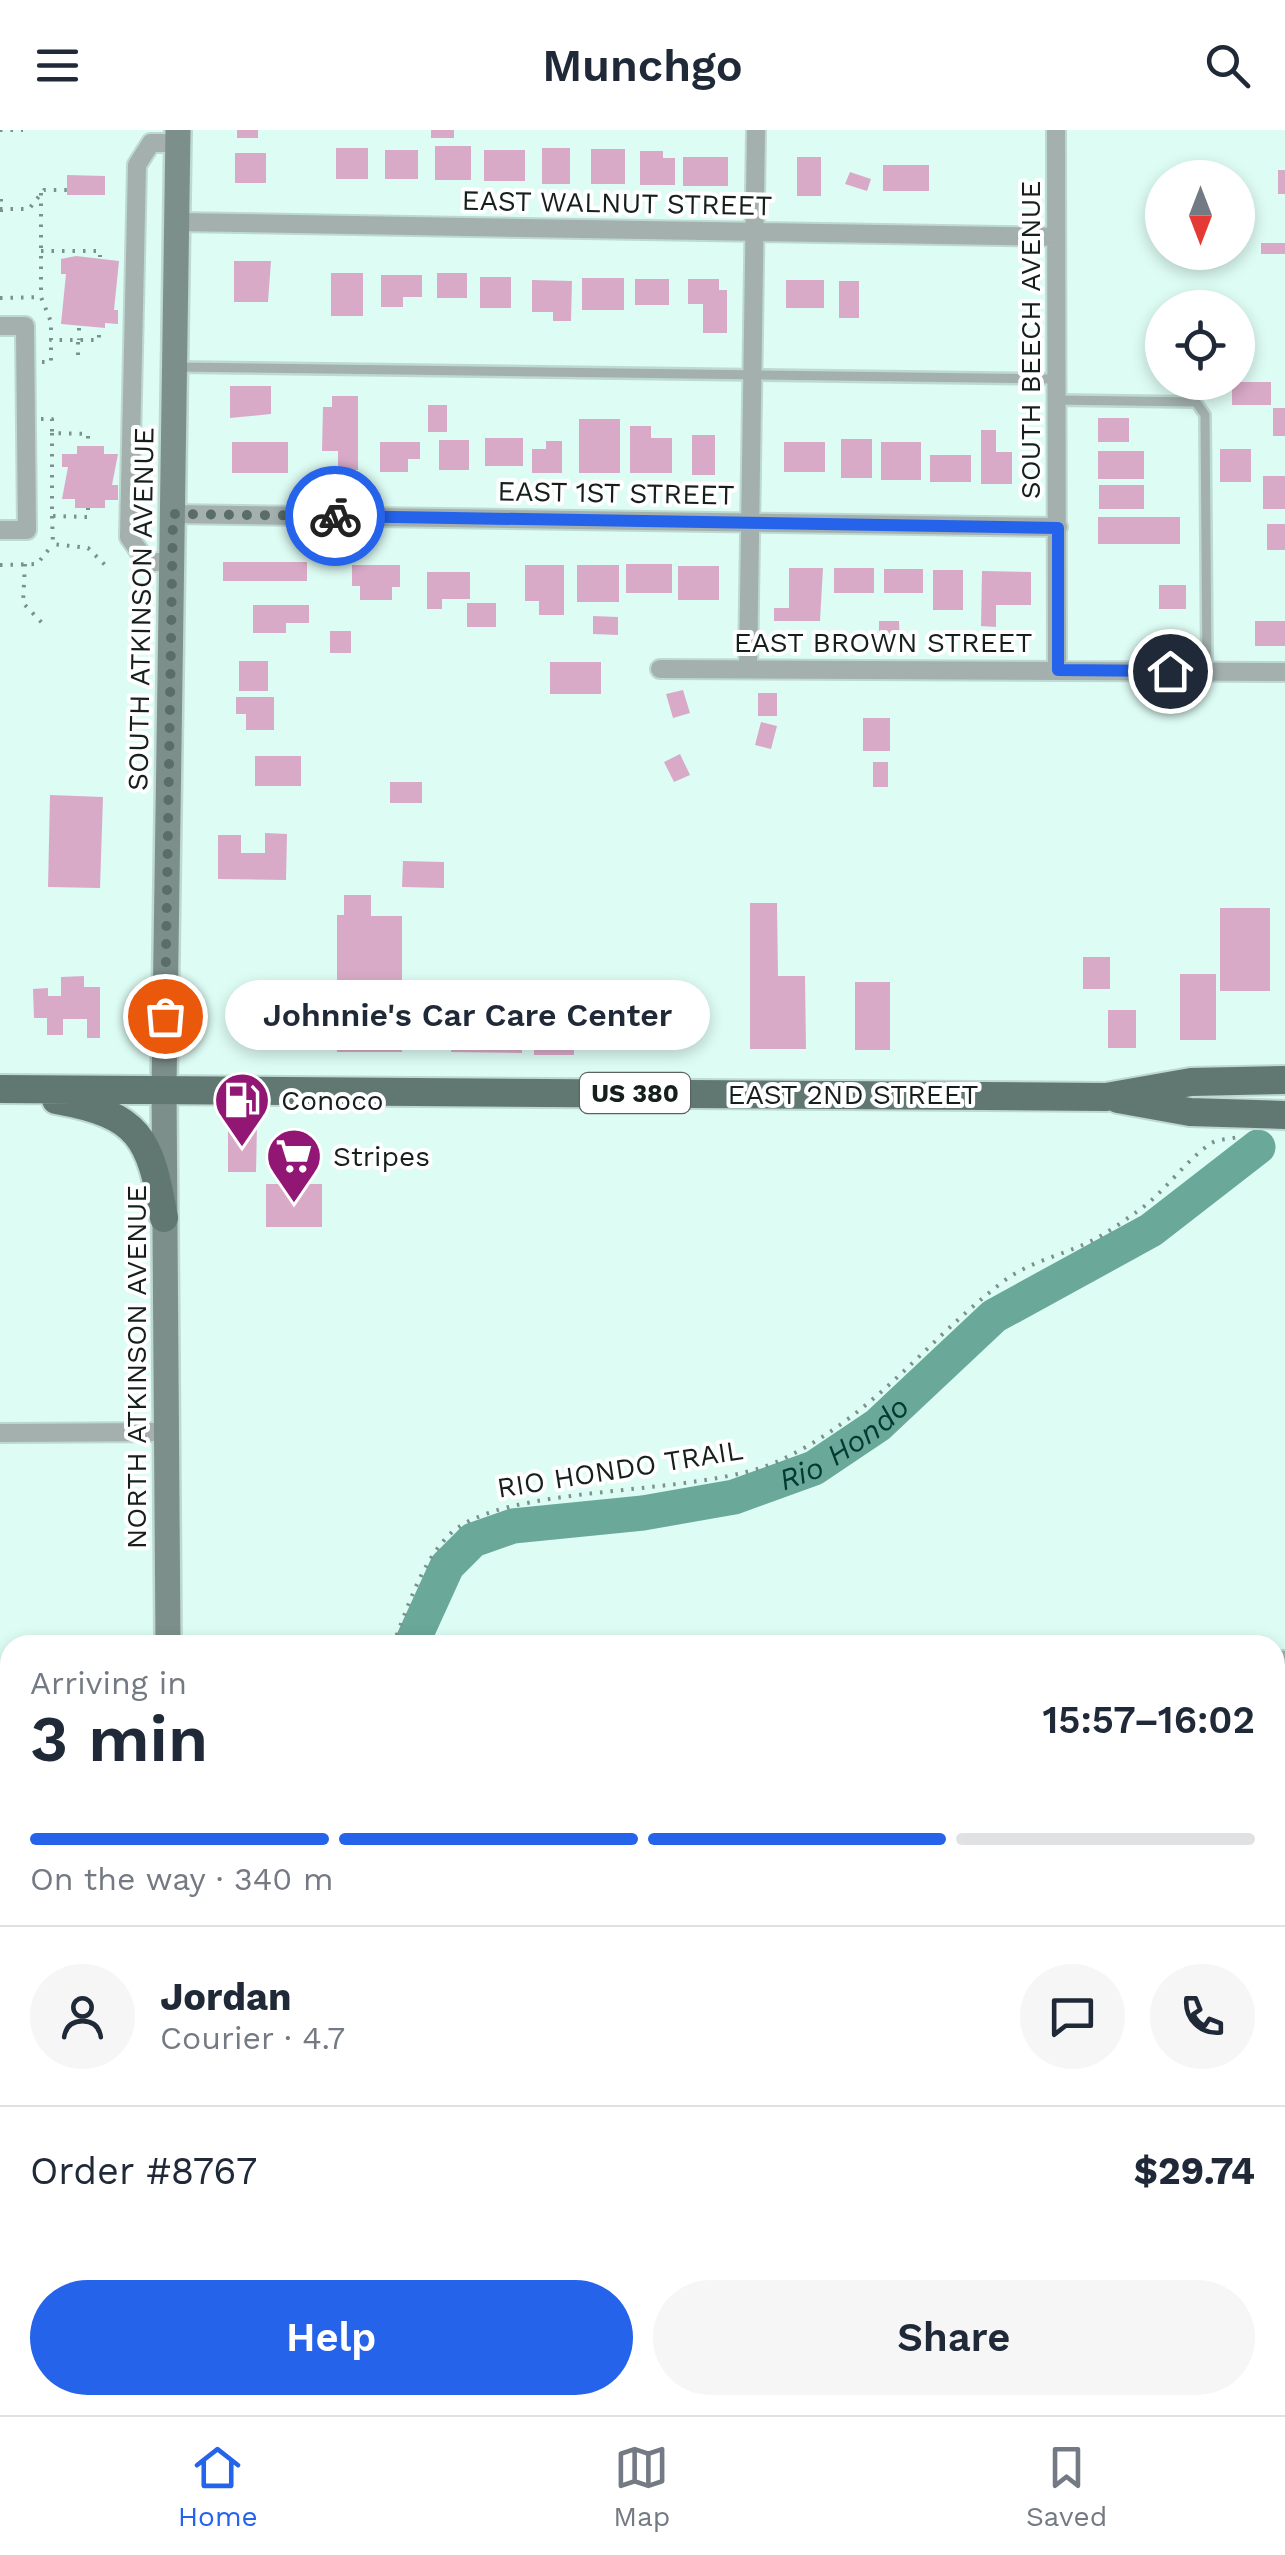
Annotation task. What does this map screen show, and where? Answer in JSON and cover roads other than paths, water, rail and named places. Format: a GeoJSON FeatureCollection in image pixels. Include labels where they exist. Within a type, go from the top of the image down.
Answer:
{"type":"FeatureCollection","features":[{"type":"Feature","properties":{"kind":"main road","name":"SOUTH ATKINSON AVENUE"},"geometry":{"type":"LineString","coordinates":[[164,1088],[178,136]]}},
{"type":"Feature","properties":{"kind":"main road","name":"EAST 2ND STREET"},"geometry":{"type":"LineString","coordinates":[[1106,1097],[1191,1082],[1285,1080]]}},
{"type":"Feature","properties":{"kind":"main road","name":"NORTH ATKINSON AVENUE"},"geometry":{"type":"LineString","coordinates":[[164,1088],[168,1635]]}},
{"type":"Feature","properties":{"kind":"main road","name":"EAST 2ND STREET"},"geometry":{"type":"LineString","coordinates":[[0,1089],[1106,1097],[1173,1110],[1275,1115]]}},
{"type":"Feature","properties":{"kind":"main road"},"geometry":{"type":"LineString","coordinates":[[0,1089],[85,1106],[124,1121],[142,1136],[152,1156],[164,1218]]}},
{"type":"Feature","properties":{"kind":"street"},"geometry":{"type":"LineString","coordinates":[[748,669],[756,130]]}},
{"type":"Feature","properties":{"kind":"street","name":"SOUTH BEECH AVENUE"},"geometry":{"type":"LineString","coordinates":[[1056,130],[1058,670]]}},
{"type":"Feature","properties":{"kind":"street"},"geometry":{"type":"LineString","coordinates":[[172,562],[147,562],[130,537],[130,517],[137,165],[151,144],[178,136]]}},
{"type":"Feature","properties":{"kind":"street","name":"EAST WALNUT STREET"},"geometry":{"type":"LineString","coordinates":[[176,222],[1056,236]]}},
{"type":"Feature","properties":{"kind":"street"},"geometry":{"type":"LineString","coordinates":[[0,326],[26,326],[27,530],[0,530]]}},
{"type":"Feature","properties":{"kind":"street","name":"EAST 1ST STREET"},"geometry":{"type":"LineString","coordinates":[[173,514],[1058,528]]}},
{"type":"Feature","properties":{"kind":"street","name":"EAST BROWN STREET"},"geometry":{"type":"LineString","coordinates":[[660,670],[1285,672]]}},
{"type":"Feature","properties":{"kind":"street"},"geometry":{"type":"LineString","coordinates":[[0,1433],[166,1432]]}},
{"type":"Feature","properties":{"kind":"lane"},"geometry":{"type":"LineString","coordinates":[[174,367],[1057,380]]}},
{"type":"Feature","properties":{"kind":"lane"},"geometry":{"type":"LineString","coordinates":[[1058,400],[1196,402],[1205,415],[1207,671]]}},
{"type":"Feature","properties":{"kind":"waterway","name":"Rio Hondo"},"geometry":{"type":"LineString","coordinates":[[416,1635],[447,1566],[473,1540],[513,1526],[643,1513],[734,1497],[814,1468],[878,1425],[994,1316],[1151,1230],[1258,1147]]}},
{"type":"Feature","properties":{"kind":"place","name":"Johnnie's Car Care Center"},"geometry":{"type":"Point","coordinates":[165,1016]}},
{"type":"Feature","properties":{"kind":"place","name":"Conoco"},"geometry":{"type":"Point","coordinates":[242,1149]}},
{"type":"Feature","properties":{"kind":"place","name":"Stripes"},"geometry":{"type":"Point","coordinates":[294,1205]}}]}
